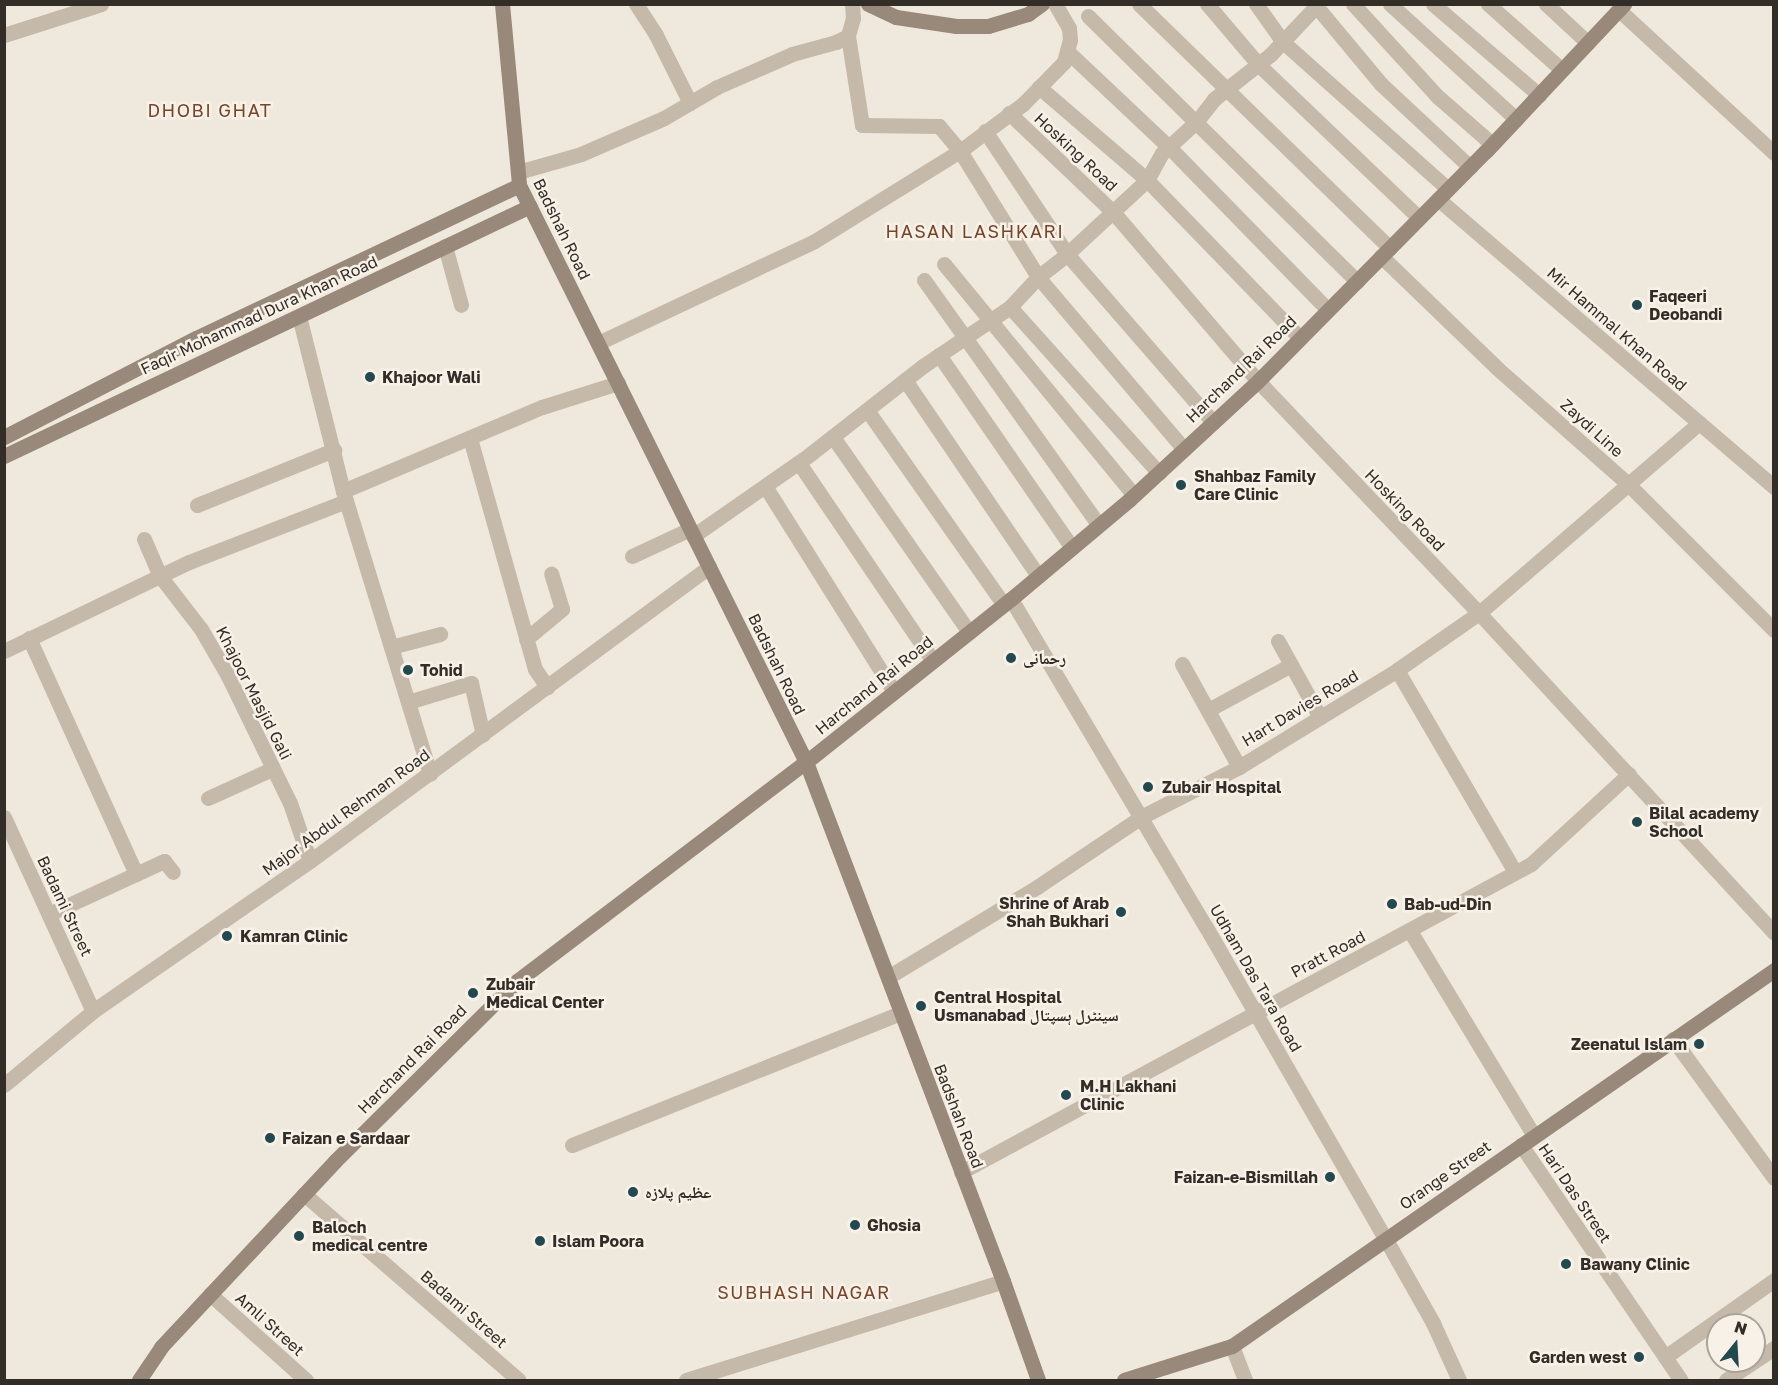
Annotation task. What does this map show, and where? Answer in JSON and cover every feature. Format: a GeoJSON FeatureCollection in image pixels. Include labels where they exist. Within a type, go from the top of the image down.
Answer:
{"type":"FeatureCollection","features":[{"type":"Feature","properties":{"kind":"main road","name":"Badshah Road"},"geometry":{"type":"LineString","coordinates":[[502,4],[519,178],[530,206],[806,762],[1003,1281],[1038,1380]]}},
{"type":"Feature","properties":{"kind":"main road"},"geometry":{"type":"LineString","coordinates":[[868,4],[896,17],[956,26],[988,26],[1028,14],[1042,4]]}},
{"type":"Feature","properties":{"kind":"main road","name":"Harchand Rai Road"},"geometry":{"type":"LineString","coordinates":[[139,1380],[161,1347],[304,1194],[517,981],[806,762],[1007,602],[1134,495],[1258,381],[1358,281],[1622,7]]}},
{"type":"Feature","properties":{"kind":"main road","name":"Faqir Mohammad Dura Khan Road"},"geometry":{"type":"LineString","coordinates":[[4,437],[196,338],[519,178]]}},
{"type":"Feature","properties":{"kind":"main road","name":"Faqir Mohammad Dura Khan Road"},"geometry":{"type":"LineString","coordinates":[[4,456],[530,206]]}},
{"type":"Feature","properties":{"kind":"main road","name":"Orange Street"},"geometry":{"type":"LineString","coordinates":[[1124,1380],[1232,1346],[1773,970]]}},
{"type":"Feature","properties":{"kind":"street"},"geometry":{"type":"LineString","coordinates":[[4,35],[101,4]]}},
{"type":"Feature","properties":{"kind":"street"},"geometry":{"type":"LineString","coordinates":[[636,4],[661,44],[690,103]]}},
{"type":"Feature","properties":{"kind":"street"},"geometry":{"type":"LineString","coordinates":[[852,4],[852,25],[848,36],[862,125],[939,126],[960,151],[1038,277],[1184,449]]}},
{"type":"Feature","properties":{"kind":"street"},"geometry":{"type":"LineString","coordinates":[[598,343],[813,242],[960,151],[1010,113],[1064,62],[1069,28],[1055,4]]}},
{"type":"Feature","properties":{"kind":"street","name":"Zaydi Line"},"geometry":{"type":"LineString","coordinates":[[1138,4],[1226,87],[1498,369],[1627,483],[1773,630]]}},
{"type":"Feature","properties":{"kind":"street"},"geometry":{"type":"LineString","coordinates":[[1207,4],[1259,65],[1419,218]]}},
{"type":"Feature","properties":{"kind":"street","name":"Mir Hammal Khan Road"},"geometry":{"type":"LineString","coordinates":[[1256,4],[1283,42],[1443,194],[1773,487]]}},
{"type":"Feature","properties":{"kind":"street"},"geometry":{"type":"LineString","coordinates":[[1353,4],[1437,96],[1492,144]]}},
{"type":"Feature","properties":{"kind":"street"},"geometry":{"type":"LineString","coordinates":[[1390,4],[1516,119]]}},
{"type":"Feature","properties":{"kind":"street"},"geometry":{"type":"LineString","coordinates":[[1433,4],[1539,95]]}},
{"type":"Feature","properties":{"kind":"street"},"geometry":{"type":"LineString","coordinates":[[1488,4],[1562,70]]}},
{"type":"Feature","properties":{"kind":"street"},"geometry":{"type":"LineString","coordinates":[[1545,4],[1588,43]]}},
{"type":"Feature","properties":{"kind":"street"},"geometry":{"type":"LineString","coordinates":[[632,556],[692,532],[765,486],[799,463],[939,355],[1010,307],[1038,277],[1067,254],[1147,180],[1162,153],[1197,121],[1226,87],[1259,65],[1317,5],[1381,84],[1470,167]]}},
{"type":"Feature","properties":{"kind":"street"},"geometry":{"type":"LineString","coordinates":[[1622,7],[1773,153]]}},
{"type":"Feature","properties":{"kind":"street"},"geometry":{"type":"LineString","coordinates":[[1088,16],[1358,281]]}},
{"type":"Feature","properties":{"kind":"street"},"geometry":{"type":"LineString","coordinates":[[519,178],[664,118],[717,87],[797,52],[836,42],[848,36]]}},
{"type":"Feature","properties":{"kind":"street"},"geometry":{"type":"LineString","coordinates":[[1067,51],[1170,148],[1328,310]]}},
{"type":"Feature","properties":{"kind":"street"},"geometry":{"type":"LineString","coordinates":[[1039,87],[1147,180],[1300,338]]}},
{"type":"Feature","properties":{"kind":"street","name":"Hosking Road"},"geometry":{"type":"LineString","coordinates":[[1010,113],[1113,212],[1258,381],[1479,613],[1773,933]]}},
{"type":"Feature","properties":{"kind":"street"},"geometry":{"type":"LineString","coordinates":[[985,131],[1067,254],[1213,422]]}},
{"type":"Feature","properties":{"kind":"street"},"geometry":{"type":"LineString","coordinates":[[445,246],[461,305]]}},
{"type":"Feature","properties":{"kind":"street"},"geometry":{"type":"LineString","coordinates":[[944,264],[1134,495]]}},
{"type":"Feature","properties":{"kind":"street"},"geometry":{"type":"LineString","coordinates":[[924,280],[1099,525]]}},
{"type":"Feature","properties":{"kind":"street"},"geometry":{"type":"LineString","coordinates":[[1010,307],[1158,473]]}},
{"type":"Feature","properties":{"kind":"street"},"geometry":{"type":"LineString","coordinates":[[299,316],[345,496],[430,774]]}},
{"type":"Feature","properties":{"kind":"street"},"geometry":{"type":"LineString","coordinates":[[939,355],[1072,548]]}},
{"type":"Feature","properties":{"kind":"street"},"geometry":{"type":"LineString","coordinates":[[905,380],[1038,576]]}},
{"type":"Feature","properties":{"kind":"street"},"geometry":{"type":"LineString","coordinates":[[4,651],[189,562],[345,496],[470,438],[542,407],[618,383]]}},
{"type":"Feature","properties":{"kind":"street","name":"Udham Das Tara Road"},"geometry":{"type":"LineString","coordinates":[[867,410],[1007,602],[1142,817],[1433,1323],[1459,1380]]}},
{"type":"Feature","properties":{"kind":"street","name":"Hart Davies Road"},"geometry":{"type":"LineString","coordinates":[[888,977],[1037,887],[1142,817],[1239,767],[1397,670],[1479,613],[1699,423]]}},
{"type":"Feature","properties":{"kind":"street"},"geometry":{"type":"LineString","coordinates":[[832,437],[969,632]]}},
{"type":"Feature","properties":{"kind":"street"},"geometry":{"type":"LineString","coordinates":[[470,438],[535,669],[547,687]]}},
{"type":"Feature","properties":{"kind":"street"},"geometry":{"type":"LineString","coordinates":[[197,505],[334,450]]}},
{"type":"Feature","properties":{"kind":"street"},"geometry":{"type":"LineString","coordinates":[[799,463],[933,661]]}},
{"type":"Feature","properties":{"kind":"street"},"geometry":{"type":"LineString","coordinates":[[765,486],[894,692]]}},
{"type":"Feature","properties":{"kind":"street","name":"Khajoor Masjid Gali"},"geometry":{"type":"LineString","coordinates":[[144,539],[160,576],[201,629],[290,803],[310,861]]}},
{"type":"Feature","properties":{"kind":"street","name":"Major Abdul Rehman Road"},"geometry":{"type":"LineString","coordinates":[[4,1084],[93,1011],[310,861],[709,567]]}},
{"type":"Feature","properties":{"kind":"street"},"geometry":{"type":"LineString","coordinates":[[526,639],[562,609],[551,574]]}},
{"type":"Feature","properties":{"kind":"street"},"geometry":{"type":"LineString","coordinates":[[391,647],[440,633]]}},
{"type":"Feature","properties":{"kind":"street"},"geometry":{"type":"LineString","coordinates":[[29,638],[136,874]]}},
{"type":"Feature","properties":{"kind":"street"},"geometry":{"type":"LineString","coordinates":[[1278,641],[1320,717]]}},
{"type":"Feature","properties":{"kind":"street"},"geometry":{"type":"LineString","coordinates":[[1182,664],[1239,767]]}},
{"type":"Feature","properties":{"kind":"street"},"geometry":{"type":"LineString","coordinates":[[1208,710],[1291,664]]}},
{"type":"Feature","properties":{"kind":"street"},"geometry":{"type":"LineString","coordinates":[[1397,670],[1515,872]]}},
{"type":"Feature","properties":{"kind":"street"},"geometry":{"type":"LineString","coordinates":[[408,702],[471,682],[483,735]]}},
{"type":"Feature","properties":{"kind":"street"},"geometry":{"type":"LineString","coordinates":[[208,798],[272,768]]}},
{"type":"Feature","properties":{"kind":"street","name":"Pratt Road"},"geometry":{"type":"LineString","coordinates":[[961,1172],[1531,864],[1629,774]]}},
{"type":"Feature","properties":{"kind":"street","name":"Badami Street"},"geometry":{"type":"LineString","coordinates":[[4,817],[93,1011]]}},
{"type":"Feature","properties":{"kind":"street"},"geometry":{"type":"LineString","coordinates":[[49,914],[164,861],[173,872]]}},
{"type":"Feature","properties":{"kind":"street"},"geometry":{"type":"LineString","coordinates":[[1410,931],[1534,1136]]}},
{"type":"Feature","properties":{"kind":"street"},"geometry":{"type":"LineString","coordinates":[[572,1145],[901,1013]]}},
{"type":"Feature","properties":{"kind":"street"},"geometry":{"type":"LineString","coordinates":[[1673,1039],[1773,1178]]}},
{"type":"Feature","properties":{"kind":"street","name":"Hari Das Street"},"geometry":{"type":"LineString","coordinates":[[1521,1144],[1681,1380]]}},
{"type":"Feature","properties":{"kind":"street","name":"Badami Street"},"geometry":{"type":"LineString","coordinates":[[304,1194],[519,1380]]}},
{"type":"Feature","properties":{"kind":"street"},"geometry":{"type":"LineString","coordinates":[[1665,1357],[1773,1280]]}},
{"type":"Feature","properties":{"kind":"street"},"geometry":{"type":"LineString","coordinates":[[686,1380],[1003,1281]]}},
{"type":"Feature","properties":{"kind":"street","name":"Amli Street"},"geometry":{"type":"LineString","coordinates":[[210,1294],[306,1380]]}},
{"type":"Feature","properties":{"kind":"street"},"geometry":{"type":"LineString","coordinates":[[1232,1346],[1245,1380]]}},
{"type":"Feature","properties":{"kind":"street"},"geometry":{"type":"LineString","coordinates":[[1726,1380],[1773,1348]]}},
{"type":"Feature","properties":{"kind":"place","name":"Faqeeri Deobandi"},"geometry":{"type":"Point","coordinates":[1637,305]}},
{"type":"Feature","properties":{"kind":"place","name":"Khajoor Wali"},"geometry":{"type":"Point","coordinates":[370,377]}},
{"type":"Feature","properties":{"kind":"place","name":"Shahbaz Family Care Clinic"},"geometry":{"type":"Point","coordinates":[1181,485]}},
{"type":"Feature","properties":{"kind":"place","name":"رحمانی"},"geometry":{"type":"Point","coordinates":[1011,658]}},
{"type":"Feature","properties":{"kind":"place","name":"Tohid"},"geometry":{"type":"Point","coordinates":[408,670]}},
{"type":"Feature","properties":{"kind":"place","name":"Zubair Hospital"},"geometry":{"type":"Point","coordinates":[1148,787]}},
{"type":"Feature","properties":{"kind":"place","name":"Bilal academy School"},"geometry":{"type":"Point","coordinates":[1637,822]}},
{"type":"Feature","properties":{"kind":"place","name":"Bab-ud-Din"},"geometry":{"type":"Point","coordinates":[1392,904]}},
{"type":"Feature","properties":{"kind":"place","name":"Shrine of Arab Shah Bukhari"},"geometry":{"type":"Point","coordinates":[1121,912]}},
{"type":"Feature","properties":{"kind":"place","name":"Kamran Clinic"},"geometry":{"type":"Point","coordinates":[227,936]}},
{"type":"Feature","properties":{"kind":"place","name":"Zubair Medical Center"},"geometry":{"type":"Point","coordinates":[473,993]}},
{"type":"Feature","properties":{"kind":"place","name":"Central Hospital Usmanabad سینٹرل ہسپتال"},"geometry":{"type":"Point","coordinates":[921,1006]}},
{"type":"Feature","properties":{"kind":"place","name":"Zeenatul Islam"},"geometry":{"type":"Point","coordinates":[1699,1044]}},
{"type":"Feature","properties":{"kind":"place","name":"M.H Lakhani Clinic"},"geometry":{"type":"Point","coordinates":[1066,1095]}},
{"type":"Feature","properties":{"kind":"place","name":"Faizan e Sardaar"},"geometry":{"type":"Point","coordinates":[270,1138]}},
{"type":"Feature","properties":{"kind":"place","name":"Faizan-e-Bismillah"},"geometry":{"type":"Point","coordinates":[1330,1177]}},
{"type":"Feature","properties":{"kind":"place","name":"عظیم پلازہ"},"geometry":{"type":"Point","coordinates":[633,1192]}},
{"type":"Feature","properties":{"kind":"place","name":"Ghosia"},"geometry":{"type":"Point","coordinates":[855,1225]}},
{"type":"Feature","properties":{"kind":"place","name":"Baloch medical centre"},"geometry":{"type":"Point","coordinates":[299,1236]}},
{"type":"Feature","properties":{"kind":"place","name":"Islam Poora"},"geometry":{"type":"Point","coordinates":[540,1241]}},
{"type":"Feature","properties":{"kind":"place","name":"Bawany Clinic"},"geometry":{"type":"Point","coordinates":[1566,1264]}},
{"type":"Feature","properties":{"kind":"place","name":"Garden west"},"geometry":{"type":"Point","coordinates":[1639,1357]}},
{"type":"Feature","properties":{"kind":"district","name":"DHOBI GHAT"},"geometry":{"type":"Point","coordinates":[210,110]}},
{"type":"Feature","properties":{"kind":"district","name":"HASAN LASHKARI"},"geometry":{"type":"Point","coordinates":[975,231]}},
{"type":"Feature","properties":{"kind":"district","name":"SUBHASH NAGAR"},"geometry":{"type":"Point","coordinates":[804,1292]}}]}
